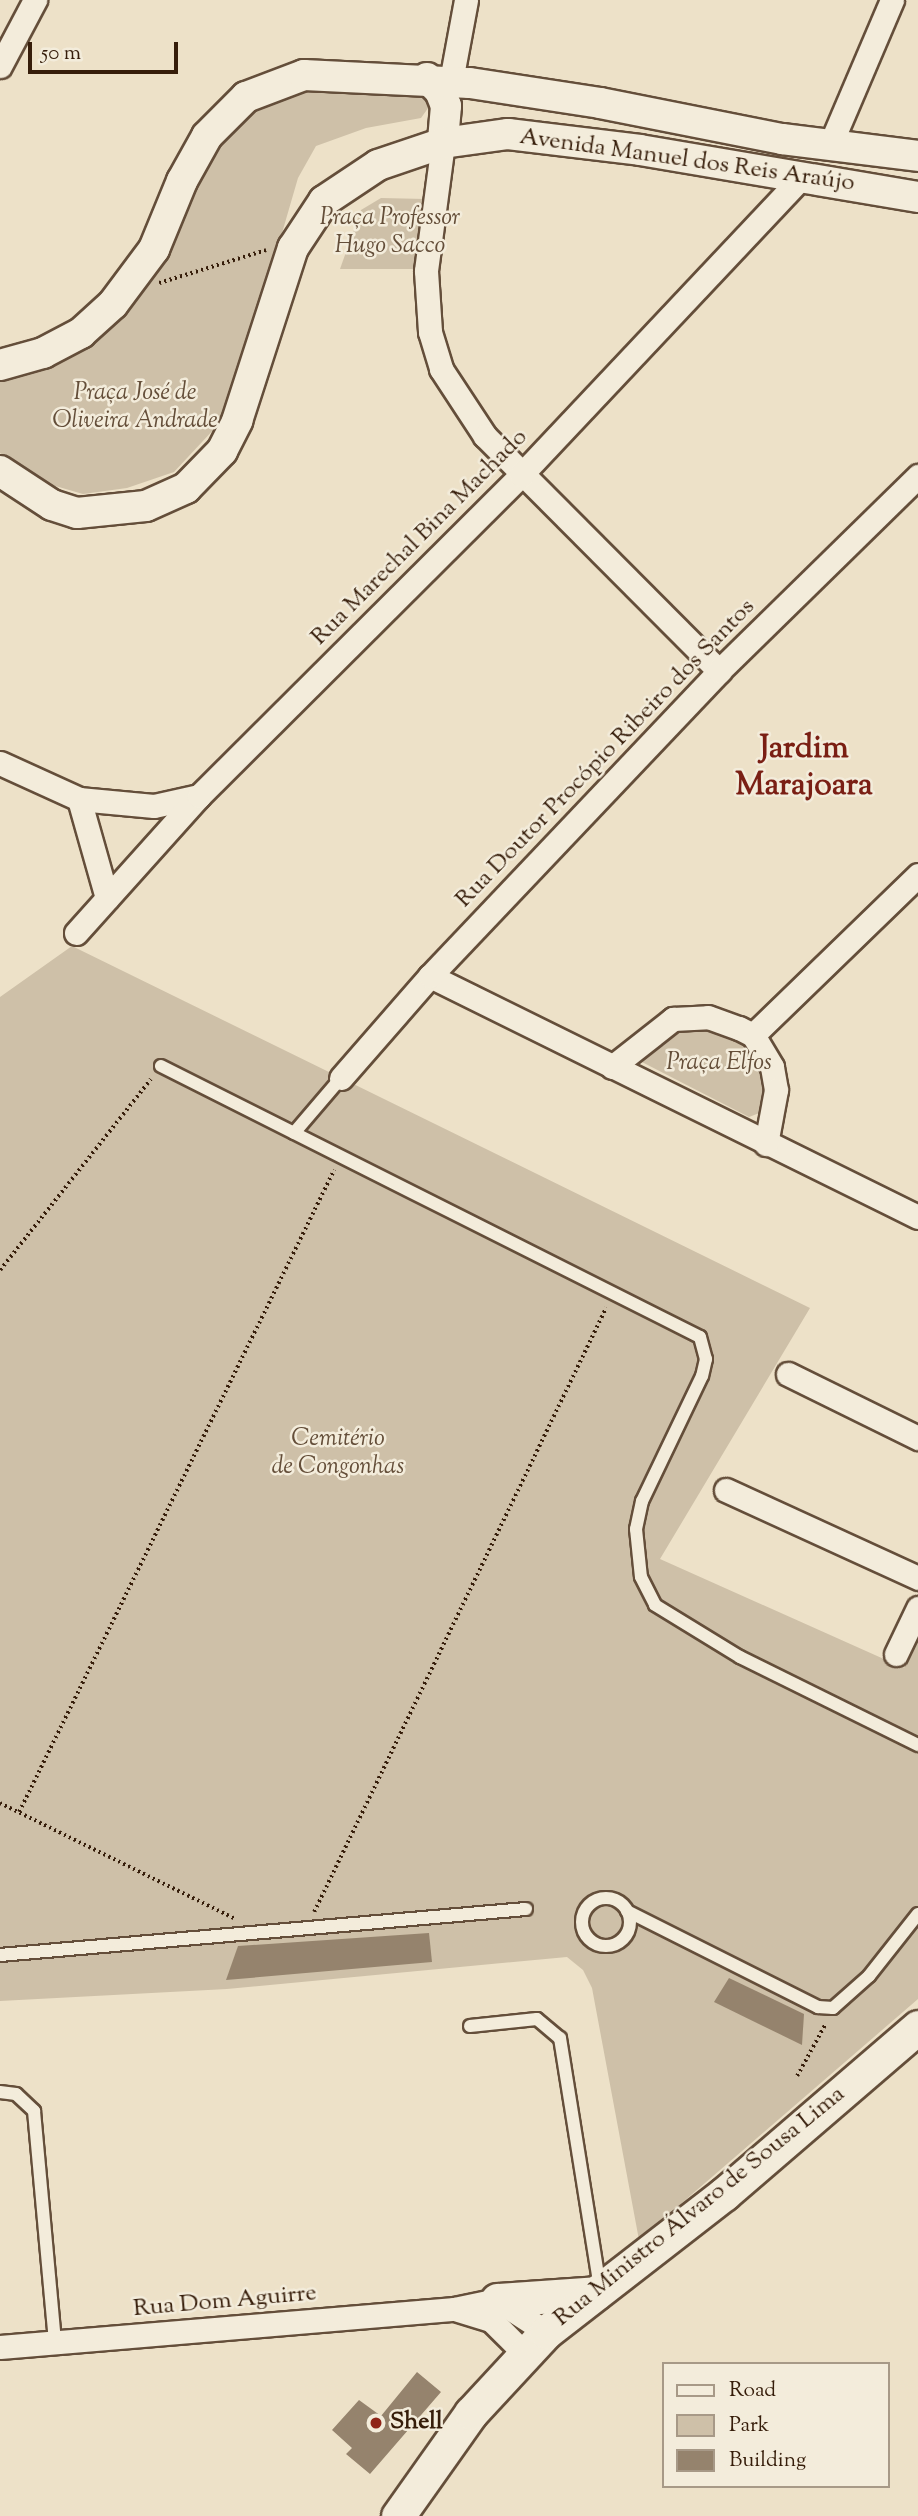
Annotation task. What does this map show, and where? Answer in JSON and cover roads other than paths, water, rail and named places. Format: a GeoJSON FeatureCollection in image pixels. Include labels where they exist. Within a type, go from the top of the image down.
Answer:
{"type":"FeatureCollection","features":[{"type":"Feature","properties":{"kind":"main road","name":"Rua Ministro Álvaro de Sousa Lima"},"geometry":{"type":"LineString","coordinates":[[398,2516],[464,2423],[536,2343],[598,2291],[724,2194],[918,2027]]}},
{"type":"Feature","properties":{"kind":"main road"},"geometry":{"type":"LineString","coordinates":[[497,2300],[598,2291]]}},
{"type":"Feature","properties":{"kind":"street"},"geometry":{"type":"LineString","coordinates":[[0,66],[34,0]]}},
{"type":"Feature","properties":{"kind":"street"},"geometry":{"type":"LineString","coordinates":[[466,0],[439,80],[446,106],[426,271],[430,332],[441,369],[458,401],[521,475],[719,671]]}},
{"type":"Feature","properties":{"kind":"street"},"geometry":{"type":"LineString","coordinates":[[831,143],[892,0]]}},
{"type":"Feature","properties":{"kind":"street","name":"Avenida Manuel dos Reis Araújo"},"geometry":{"type":"LineString","coordinates":[[0,365],[43,353],[81,333],[120,295],[155,249],[182,181],[207,136],[246,97],[304,75],[439,80],[600,103],[782,139],[831,143],[918,156]]}},
{"type":"Feature","properties":{"kind":"street","name":"Avenida Manuel dos Reis Araújo"},"geometry":{"type":"LineString","coordinates":[[0,471],[52,505],[77,513],[146,506],[204,474],[222,451],[237,421],[298,240],[324,201],[359,175],[443,143],[508,134],[640,150],[918,197]]}},
{"type":"Feature","properties":{"kind":"street","name":"Rua Marechal Bina Machado"},"geometry":{"type":"LineString","coordinates":[[76,933],[199,796],[521,475],[800,179]]}},
{"type":"Feature","properties":{"kind":"street","name":"Rua Doutor Procópio Ribeiro dos Santos"},"geometry":{"type":"LineString","coordinates":[[341,1078],[430,976],[719,671],[918,476]]}},
{"type":"Feature","properties":{"kind":"street"},"geometry":{"type":"LineString","coordinates":[[0,763],[79,799],[155,806],[199,796]]}},
{"type":"Feature","properties":{"kind":"street"},"geometry":{"type":"LineString","coordinates":[[79,799],[107,898]]}},
{"type":"Feature","properties":{"kind":"street"},"geometry":{"type":"LineString","coordinates":[[753,1035],[918,875]]}},
{"type":"Feature","properties":{"kind":"street"},"geometry":{"type":"LineString","coordinates":[[430,976],[918,1217]]}},
{"type":"Feature","properties":{"kind":"street"},"geometry":{"type":"LineString","coordinates":[[611,1067],[673,1019],[708,1017],[753,1035],[772,1067],[776,1090],[766,1144]]}},
{"type":"Feature","properties":{"kind":"street"},"geometry":{"type":"LineString","coordinates":[[788,1374],[918,1438]]}},
{"type":"Feature","properties":{"kind":"street"},"geometry":{"type":"LineString","coordinates":[[726,1490],[918,1578]]}},
{"type":"Feature","properties":{"kind":"street"},"geometry":{"type":"LineString","coordinates":[[897,1654],[918,1608]]}},
{"type":"Feature","properties":{"kind":"street"},"geometry":{"type":"LineString","coordinates":[[497,2300],[536,2343]]}},
{"type":"Feature","properties":{"kind":"street","name":"Rua Dom Aguirre"},"geometry":{"type":"LineString","coordinates":[[0,2347],[454,2309],[497,2300]]}},
{"type":"Feature","properties":{"kind":"street","name":"Rua Dom Aguirre"},"geometry":{"type":"LineString","coordinates":[[454,2309],[491,2320],[536,2343]]}},
{"type":"Feature","properties":{"kind":"lane"},"geometry":{"type":"LineString","coordinates":[[161,1066],[613,1293],[689,1328],[705,1347],[702,1376],[642,1501],[636,1529],[641,1577],[656,1605],[729,1650],[918,1745]]}},
{"type":"Feature","properties":{"kind":"lane"},"geometry":{"type":"LineString","coordinates":[[294,1133],[341,1078]]}},
{"type":"Feature","properties":{"kind":"lane"},"geometry":{"type":"LineString","coordinates":[[0,1955],[526,1909]]}},
{"type":"Feature","properties":{"kind":"lane"},"geometry":{"type":"LineString","coordinates":[[627,1910],[818,2007],[833,2008],[869,1976],[918,1914]]}},
{"type":"Feature","properties":{"kind":"lane"},"geometry":{"type":"LineString","coordinates":[[470,2026],[537,2019],[560,2038],[598,2291]]}},
{"type":"Feature","properties":{"kind":"lane"},"geometry":{"type":"LineString","coordinates":[[0,2092],[16,2094],[34,2111],[55,2342]]}},
{"type":"Feature","properties":{"kind":"place","name":"Shell"},"geometry":{"type":"Point","coordinates":[376,2423]}},
{"type":"Feature","properties":{"kind":"district","name":"Jardim Marajoara"},"geometry":{"type":"Point","coordinates":[804,768]}},
{"type":"Feature","properties":{"kind":"park label","name":"Praça Professor Hugo Sacco"},"geometry":{"type":"Point","coordinates":[390,233]}},
{"type":"Feature","properties":{"kind":"park label","name":"Praça José de Oliveira Andrade"},"geometry":{"type":"Point","coordinates":[135,408]}},
{"type":"Feature","properties":{"kind":"park label","name":"Praça Elfos"},"geometry":{"type":"Point","coordinates":[719,1064]}},
{"type":"Feature","properties":{"kind":"park label","name":"Cemitério de Congonhas"},"geometry":{"type":"Point","coordinates":[338,1454]}}]}
